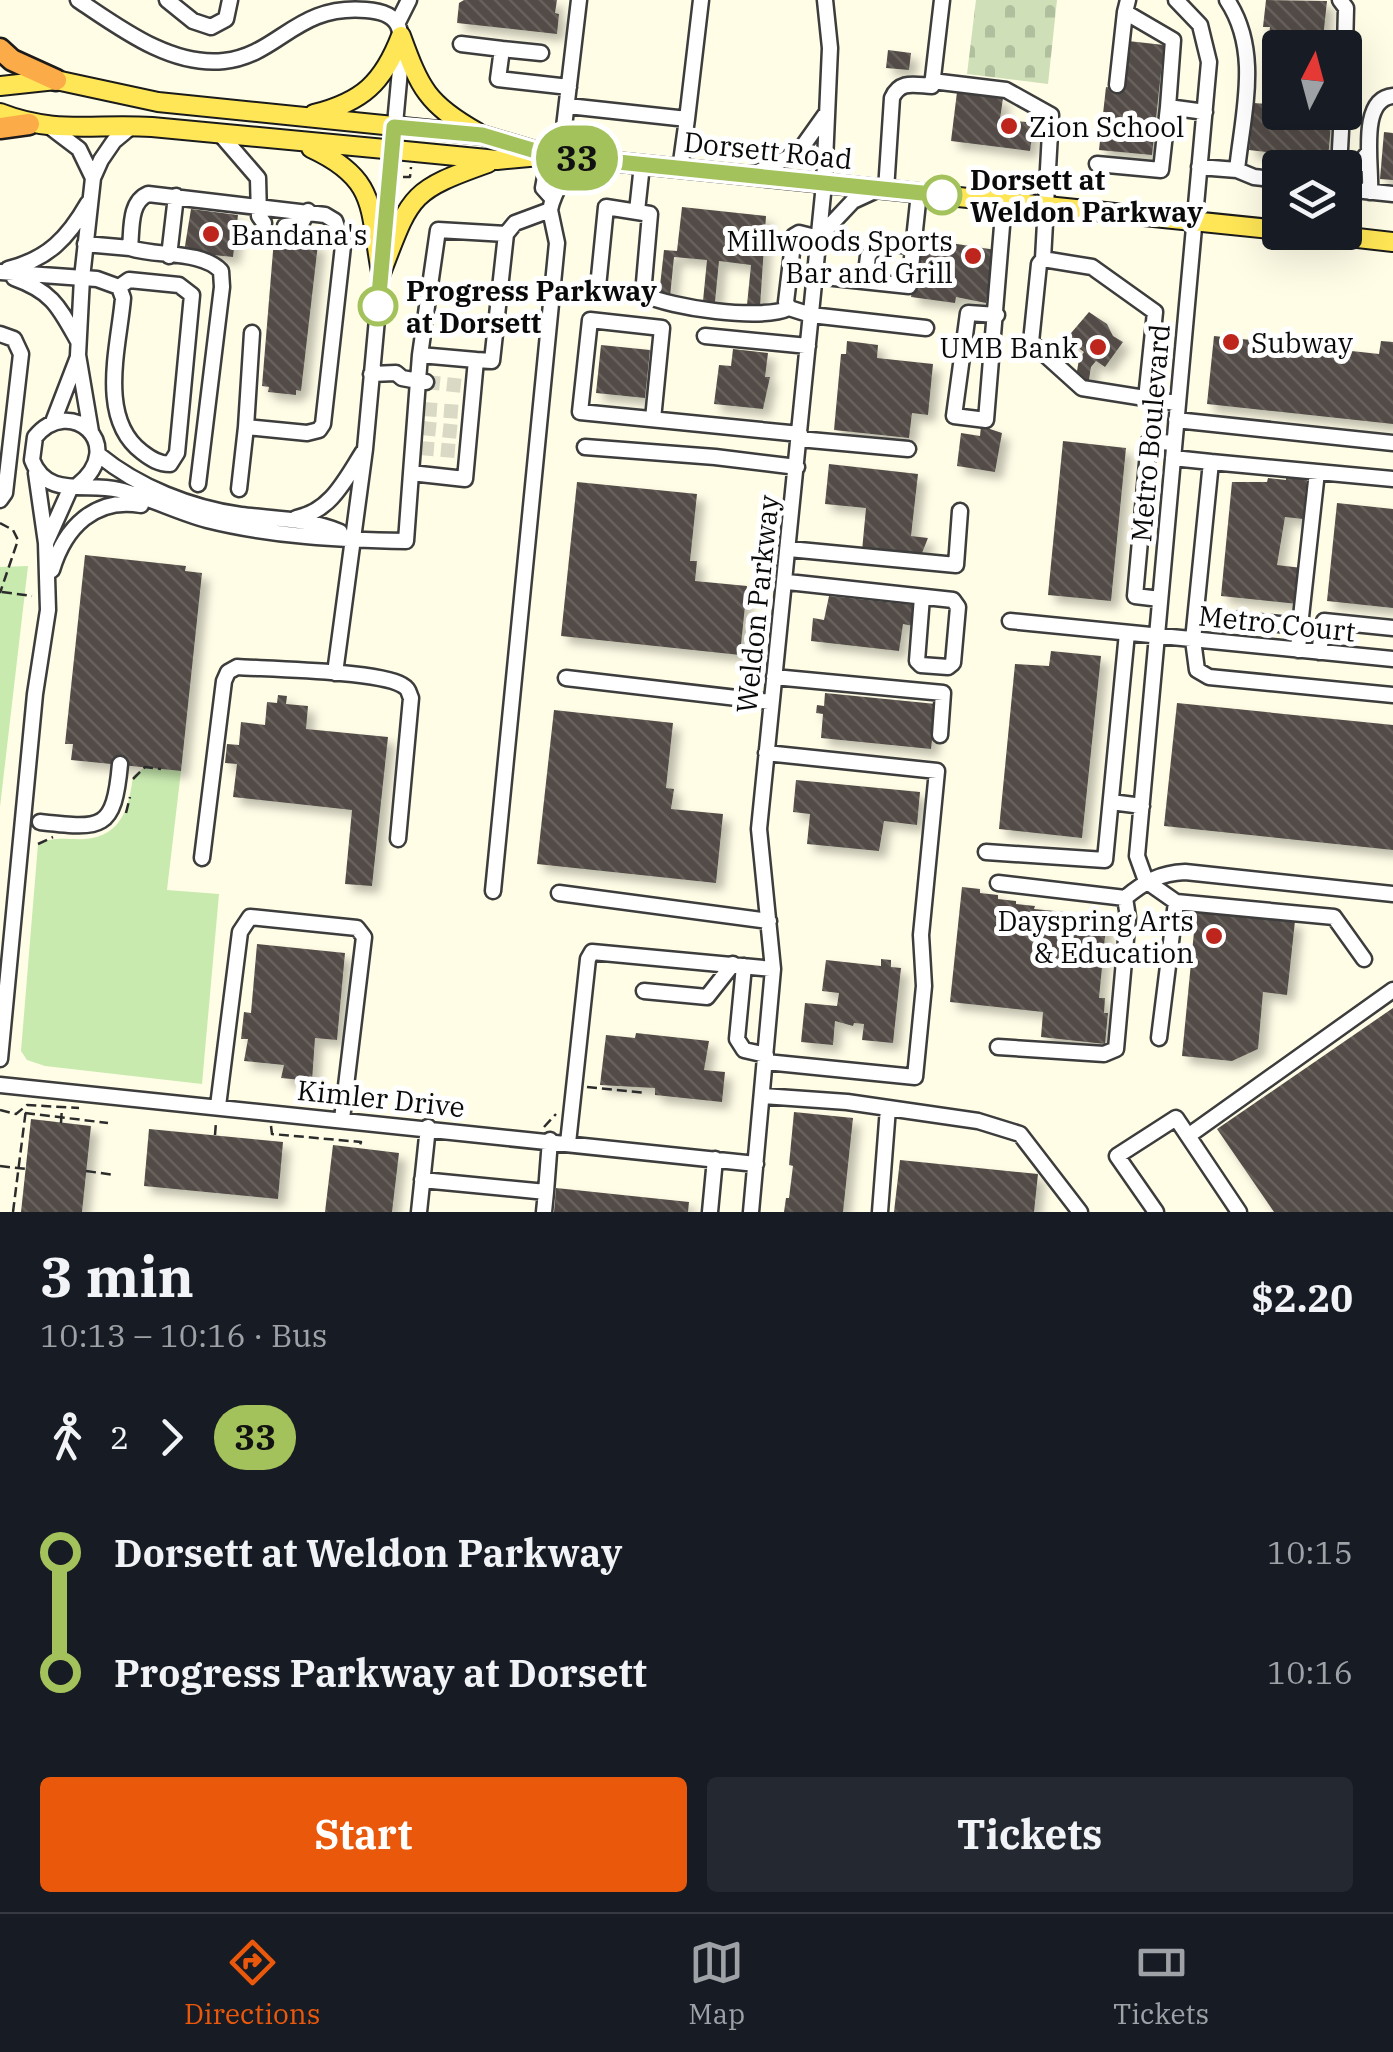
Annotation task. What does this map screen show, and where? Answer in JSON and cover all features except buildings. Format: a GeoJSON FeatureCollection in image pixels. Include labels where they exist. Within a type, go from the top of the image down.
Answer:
{"type":"FeatureCollection","features":[{"type":"Feature","properties":{"kind":"highway"},"geometry":{"type":"LineString","coordinates":[[0,49],[12,60],[56,80]]}},
{"type":"Feature","properties":{"kind":"highway"},"geometry":{"type":"LineString","coordinates":[[0,128],[39,125]]}},
{"type":"Feature","properties":{"kind":"main road"},"geometry":{"type":"LineString","coordinates":[[299,118],[348,104],[370,89],[392,60],[399,29]]}},
{"type":"Feature","properties":{"kind":"main road"},"geometry":{"type":"LineString","coordinates":[[399,29],[412,70],[430,98],[444,114],[482,135]]}},
{"type":"Feature","properties":{"kind":"main road","name":"Dorsett Road"},"geometry":{"type":"LineString","coordinates":[[0,86],[56,80],[158,102],[482,135],[549,155]]}},
{"type":"Feature","properties":{"kind":"main road","name":"Dorsett Road"},"geometry":{"type":"LineString","coordinates":[[0,113],[39,125],[132,126],[497,160],[574,157],[1262,228]]}},
{"type":"Feature","properties":{"kind":"main road"},"geometry":{"type":"LineString","coordinates":[[300,142],[338,160],[358,179],[369,200],[382,273]]}},
{"type":"Feature","properties":{"kind":"main road"},"geometry":{"type":"LineString","coordinates":[[382,273],[400,225],[421,192],[440,180],[497,160]]}},
{"type":"Feature","properties":{"kind":"main road"},"geometry":{"type":"LineString","coordinates":[[1362,237],[1391,240]]}},
{"type":"Feature","properties":{"kind":"street"},"geometry":{"type":"LineString","coordinates":[[78,0],[140,39],[168,52],[198,59],[224,61],[254,52],[316,15],[348,8],[387,12],[399,29]]}},
{"type":"Feature","properties":{"kind":"street"},"geometry":{"type":"LineString","coordinates":[[167,0],[193,21],[211,27],[226,19],[230,0]]}},
{"type":"Feature","properties":{"kind":"street"},"geometry":{"type":"LineString","coordinates":[[334,674],[377,374],[399,29],[409,0]]}},
{"type":"Feature","properties":{"kind":"street"},"geometry":{"type":"LineString","coordinates":[[492,891],[557,243],[551,204],[543,188],[549,155],[564,128],[579,0]]}},
{"type":"Feature","properties":{"kind":"street"},"geometry":{"type":"LineString","coordinates":[[680,169],[702,0]]}},
{"type":"Feature","properties":{"kind":"street","name":"Weldon Parkway"},"geometry":{"type":"LineString","coordinates":[[750,1212],[773,969],[759,829],[824,184],[830,48],[825,0]]}},
{"type":"Feature","properties":{"kind":"street"},"geometry":{"type":"LineString","coordinates":[[789,308],[786,302],[794,236],[819,238],[853,201],[883,189],[892,98],[896,88],[906,84],[932,86],[942,0]]}},
{"type":"Feature","properties":{"kind":"street"},"geometry":{"type":"LineString","coordinates":[[1227,0],[1240,22],[1248,60],[1238,170]]}},
{"type":"Feature","properties":{"kind":"street"},"geometry":{"type":"LineString","coordinates":[[1340,0],[1346,8],[1345,30]]}},
{"type":"Feature","properties":{"kind":"street","name":"Metro Boulevard"},"geometry":{"type":"LineString","coordinates":[[1146,880],[1138,856],[1208,52],[1200,25],[1185,2]]}},
{"type":"Feature","properties":{"kind":"street"},"geometry":{"type":"LineString","coordinates":[[1097,164],[1161,170],[1173,40],[1127,6],[1117,85]]}},
{"type":"Feature","properties":{"kind":"street"},"geometry":{"type":"LineString","coordinates":[[461,44],[541,53]]}},
{"type":"Feature","properties":{"kind":"street"},"geometry":{"type":"LineString","coordinates":[[502,49],[498,79],[570,87]]}},
{"type":"Feature","properties":{"kind":"street"},"geometry":{"type":"LineString","coordinates":[[932,81],[1006,90],[1051,115],[1043,259],[1039,264],[1031,342],[1082,388],[1176,403]]}},
{"type":"Feature","properties":{"kind":"street"},"geometry":{"type":"LineString","coordinates":[[1370,192],[1372,168],[1368,153],[1373,109],[1378,101],[1393,96]]}},
{"type":"Feature","properties":{"kind":"street"},"geometry":{"type":"LineString","coordinates":[[568,106],[688,119]]}},
{"type":"Feature","properties":{"kind":"street"},"geometry":{"type":"LineString","coordinates":[[1168,107],[1204,112]]}},
{"type":"Feature","properties":{"kind":"street"},"geometry":{"type":"LineString","coordinates":[[748,176],[777,166],[798,153],[826,115]]}},
{"type":"Feature","properties":{"kind":"street"},"geometry":{"type":"LineString","coordinates":[[39,125],[79,149],[94,178]]}},
{"type":"Feature","properties":{"kind":"street"},"geometry":{"type":"LineString","coordinates":[[132,126],[100,160],[85,244],[79,348],[91,432],[99,456],[123,474],[189,502],[236,514],[336,529],[354,540]]}},
{"type":"Feature","properties":{"kind":"street"},"geometry":{"type":"LineString","coordinates":[[220,134],[258,178],[258,216],[264,223]]}},
{"type":"Feature","properties":{"kind":"street"},"geometry":{"type":"LineString","coordinates":[[1362,160],[1368,153]]}},
{"type":"Feature","properties":{"kind":"street"},"geometry":{"type":"LineString","coordinates":[[420,355],[492,360],[506,234],[515,223],[551,204],[574,157]]}},
{"type":"Feature","properties":{"kind":"street"},"geometry":{"type":"LineString","coordinates":[[638,211],[642,165]]}},
{"type":"Feature","properties":{"kind":"street"},"geometry":{"type":"LineString","coordinates":[[1199,167],[1238,170],[1262,178]]}},
{"type":"Feature","properties":{"kind":"street"},"geometry":{"type":"LineString","coordinates":[[1362,191],[1393,194]]}},
{"type":"Feature","properties":{"kind":"street"},"geometry":{"type":"LineString","coordinates":[[815,276],[909,286],[919,193]]}},
{"type":"Feature","properties":{"kind":"street"},"geometry":{"type":"LineString","coordinates":[[130,248],[134,208],[148,194],[308,211],[335,221],[343,246],[323,424],[314,432],[246,427]]}},
{"type":"Feature","properties":{"kind":"street"},"geometry":{"type":"LineString","coordinates":[[168,256],[176,196]]}},
{"type":"Feature","properties":{"kind":"street"},"geometry":{"type":"LineString","coordinates":[[0,272],[54,248],[70,234],[91,198]]}},
{"type":"Feature","properties":{"kind":"street"},"geometry":{"type":"LineString","coordinates":[[997,315],[968,312],[954,416],[986,420],[997,315],[1004,202]]}},
{"type":"Feature","properties":{"kind":"street"},"geometry":{"type":"LineString","coordinates":[[642,294],[650,214],[606,208],[598,287],[614,294],[642,294],[668,303],[766,314],[789,308],[926,328]]}},
{"type":"Feature","properties":{"kind":"street"},"geometry":{"type":"LineString","coordinates":[[285,226],[301,224],[308,211]]}},
{"type":"Feature","properties":{"kind":"street"},"geometry":{"type":"LineString","coordinates":[[49,580],[64,540],[80,520],[100,508],[128,503],[250,529],[406,542],[419,428],[420,355],[438,230],[506,234]]}},
{"type":"Feature","properties":{"kind":"street"},"geometry":{"type":"LineString","coordinates":[[85,244],[210,262],[221,270],[198,484]]}},
{"type":"Feature","properties":{"kind":"street"},"geometry":{"type":"LineString","coordinates":[[865,281],[868,256],[878,244],[912,246]]}},
{"type":"Feature","properties":{"kind":"street"},"geometry":{"type":"LineString","coordinates":[[1043,259],[1092,267],[1155,312],[1146,399]]}},
{"type":"Feature","properties":{"kind":"street"},"geometry":{"type":"LineString","coordinates":[[0,272],[97,279],[119,287]]}},
{"type":"Feature","properties":{"kind":"street"},"geometry":{"type":"LineString","coordinates":[[0,272],[39,287],[60,309],[79,348],[53,422],[35,437],[32,460],[49,580],[0,1059]]}},
{"type":"Feature","properties":{"kind":"street"},"geometry":{"type":"LineString","coordinates":[[129,280],[178,285],[189,290],[193,302],[177,453],[170,464],[163,465],[128,442],[114,406],[123,298],[119,287],[129,280]]}},
{"type":"Feature","properties":{"kind":"street"},"geometry":{"type":"LineString","coordinates":[[654,419],[662,328],[590,320],[580,412],[908,449]]}},
{"type":"Feature","properties":{"kind":"street"},"geometry":{"type":"LineString","coordinates":[[239,489],[252,333]]}},
{"type":"Feature","properties":{"kind":"street"},"geometry":{"type":"LineString","coordinates":[[0,334],[14,339],[21,354],[6,494],[0,500]]}},
{"type":"Feature","properties":{"kind":"street"},"geometry":{"type":"LineString","coordinates":[[705,336],[808,346]]}},
{"type":"Feature","properties":{"kind":"street"},"geometry":{"type":"LineString","coordinates":[[411,474],[465,479],[462,452],[468,386],[476,360]]}},
{"type":"Feature","properties":{"kind":"street"},"geometry":{"type":"LineString","coordinates":[[377,374],[386,382],[402,378],[422,381]]}},
{"type":"Feature","properties":{"kind":"street"},"geometry":{"type":"LineString","coordinates":[[184,380],[210,383]]}},
{"type":"Feature","properties":{"kind":"street"},"geometry":{"type":"LineString","coordinates":[[1176,420],[1393,443]]}},
{"type":"Feature","properties":{"kind":"street"},"geometry":{"type":"LineString","coordinates":[[53,422],[80,423],[91,432]]}},
{"type":"Feature","properties":{"kind":"street"},"geometry":{"type":"LineString","coordinates":[[1160,599],[1135,596],[1149,441],[1211,462],[1393,479]]}},
{"type":"Feature","properties":{"kind":"street"},"geometry":{"type":"LineString","coordinates":[[585,448],[796,467]]}},
{"type":"Feature","properties":{"kind":"street"},"geometry":{"type":"LineString","coordinates":[[286,520],[312,515],[334,497],[365,449]]}},
{"type":"Feature","properties":{"kind":"street"},"geometry":{"type":"LineString","coordinates":[[46,543],[75,486],[93,473],[99,456]]}},
{"type":"Feature","properties":{"kind":"street"},"geometry":{"type":"LineString","coordinates":[[1211,462],[1193,640],[1197,670],[1209,677],[1393,695]]}},
{"type":"Feature","properties":{"kind":"street"},"geometry":{"type":"LineString","coordinates":[[36,472],[58,487],[122,491],[174,511]]}},
{"type":"Feature","properties":{"kind":"street"},"geometry":{"type":"LineString","coordinates":[[1298,650],[1317,472]]}},
{"type":"Feature","properties":{"kind":"street"},"geometry":{"type":"LineString","coordinates":[[789,550],[956,565],[960,512]]}},
{"type":"Feature","properties":{"kind":"street"},"geometry":{"type":"LineString","coordinates":[[786,582],[953,600],[958,606],[953,663],[948,667],[916,660],[922,597]]}},
{"type":"Feature","properties":{"kind":"street"},"geometry":{"type":"LineString","coordinates":[[1196,616],[1300,626]]}},
{"type":"Feature","properties":{"kind":"street","name":"Metro Court"},"geometry":{"type":"LineString","coordinates":[[1010,621],[1393,659]]}},
{"type":"Feature","properties":{"kind":"street"},"geometry":{"type":"LineString","coordinates":[[1320,652],[1324,621],[1393,628]]}},
{"type":"Feature","properties":{"kind":"street"},"geometry":{"type":"LineString","coordinates":[[986,852],[1106,860],[1127,633]]}},
{"type":"Feature","properties":{"kind":"street"},"geometry":{"type":"LineString","coordinates":[[202,858],[222,691],[228,672],[237,667],[334,674],[398,683],[407,688],[412,698],[398,839]]}},
{"type":"Feature","properties":{"kind":"street"},"geometry":{"type":"LineString","coordinates":[[774,677],[943,693],[940,734]]}},
{"type":"Feature","properties":{"kind":"street"},"geometry":{"type":"LineString","coordinates":[[566,678],[772,702]]}},
{"type":"Feature","properties":{"kind":"street"},"geometry":{"type":"LineString","coordinates":[[739,965],[737,1040],[744,1050],[766,1058],[915,1078],[924,986],[921,935],[937,772],[766,754]]}},
{"type":"Feature","properties":{"kind":"street"},"geometry":{"type":"LineString","coordinates":[[40,822],[83,826],[106,818],[117,800],[120,764]]}},
{"type":"Feature","properties":{"kind":"street"},"geometry":{"type":"LineString","coordinates":[[1111,802],[1142,806]]}},
{"type":"Feature","properties":{"kind":"street"},"geometry":{"type":"LineString","coordinates":[[998,883],[1125,898],[1146,880],[1185,872],[1393,894]]}},
{"type":"Feature","properties":{"kind":"street"},"geometry":{"type":"LineString","coordinates":[[1146,880],[1176,902],[1334,916],[1364,960]]}},
{"type":"Feature","properties":{"kind":"street"},"geometry":{"type":"LineString","coordinates":[[559,893],[769,921]]}},
{"type":"Feature","properties":{"kind":"street"},"geometry":{"type":"LineString","coordinates":[[998,1047],[1104,1054],[1116,1048],[1128,917],[1125,898]]}},
{"type":"Feature","properties":{"kind":"street"},"geometry":{"type":"LineString","coordinates":[[1160,1038],[1176,902]]}},
{"type":"Feature","properties":{"kind":"street"},"geometry":{"type":"LineString","coordinates":[[218,1106],[240,932],[250,918],[357,928],[364,938],[342,1119]]}},
{"type":"Feature","properties":{"kind":"street"},"geometry":{"type":"LineString","coordinates":[[568,1143],[588,958],[592,952],[773,969]]}},
{"type":"Feature","properties":{"kind":"street"},"geometry":{"type":"LineString","coordinates":[[644,991],[708,996],[739,965]]}},
{"type":"Feature","properties":{"kind":"street"},"geometry":{"type":"LineString","coordinates":[[1188,1136],[1393,990]]}},
{"type":"Feature","properties":{"kind":"street","name":"Kimler Drive"},"geometry":{"type":"LineString","coordinates":[[0,1084],[428,1127],[546,1134],[568,1143],[756,1164]]}},
{"type":"Feature","properties":{"kind":"street"},"geometry":{"type":"LineString","coordinates":[[762,1096],[978,1121],[1020,1134],[1080,1212]]}},
{"type":"Feature","properties":{"kind":"street"},"geometry":{"type":"LineString","coordinates":[[880,1212],[888,1108]]}},
{"type":"Feature","properties":{"kind":"street"},"geometry":{"type":"LineString","coordinates":[[1156,1212],[1117,1156],[1176,1118],[1239,1212]]}},
{"type":"Feature","properties":{"kind":"street"},"geometry":{"type":"LineString","coordinates":[[419,1212],[428,1127]]}},
{"type":"Feature","properties":{"kind":"street"},"geometry":{"type":"LineString","coordinates":[[544,1212],[546,1134]]}},
{"type":"Feature","properties":{"kind":"street"},"geometry":{"type":"LineString","coordinates":[[710,1212],[715,1159]]}},
{"type":"Feature","properties":{"kind":"street"},"geometry":{"type":"LineString","coordinates":[[422,1180],[546,1192]]}},
{"type":"Feature","properties":{"kind":"path"},"geometry":{"type":"LineString","coordinates":[[401,177],[410,178],[412,162]]}},
{"type":"Feature","properties":{"kind":"path"},"geometry":{"type":"LineString","coordinates":[[0,523],[13,530],[18,540],[0,592],[32,596]]}},
{"type":"Feature","properties":{"kind":"path"},"geometry":{"type":"LineString","coordinates":[[546,1134],[584,1086],[646,1093]]}},
{"type":"Feature","properties":{"kind":"path"},"geometry":{"type":"LineString","coordinates":[[13,1212],[27,1106]]}},
{"type":"Feature","properties":{"kind":"path"},"geometry":{"type":"LineString","coordinates":[[0,1110],[16,1114],[27,1106],[82,1108]]}},
{"type":"Feature","properties":{"kind":"path"},"geometry":{"type":"LineString","coordinates":[[24,1113],[108,1122]]}},
{"type":"Feature","properties":{"kind":"path"},"geometry":{"type":"LineString","coordinates":[[271,1125],[272,1134],[362,1142],[360,1148]]}},
{"type":"Feature","properties":{"kind":"path"},"geometry":{"type":"LineString","coordinates":[[0,1166],[26,1169]]}},
{"type":"Feature","properties":{"kind":"path"},"geometry":{"type":"LineString","coordinates":[[86,1171],[115,1175]]}},
{"type":"Feature","properties":{"kind":"green space"},"geometry":{"type":"Polygon","coordinates":[[[976,0],[1057,0],[1048,84],[967,74],[976,0]]]}},
{"type":"Feature","properties":{"kind":"green space"},"geometry":{"type":"Polygon","coordinates":[[[28,566],[0,807],[0,567],[28,566]]]}},
{"type":"Feature","properties":{"kind":"green space"},"geometry":{"type":"Polygon","coordinates":[[[145,767],[181,771],[167,890],[219,894],[202,1084],[45,1066],[27,1060],[21,1051],[38,844],[98,837],[108,832],[126,809],[133,776],[145,767]]]}},
{"type":"Feature","properties":{"kind":"tunnel"},"geometry":{"type":"LineString","coordinates":[[426,382],[463,386]]}},
{"type":"Feature","properties":{"kind":"tunnel"},"geometry":{"type":"LineString","coordinates":[[423,409],[461,412]]}},
{"type":"Feature","properties":{"kind":"tunnel"},"geometry":{"type":"LineString","coordinates":[[422,428],[460,432]]}},
{"type":"Feature","properties":{"kind":"tunnel"},"geometry":{"type":"LineString","coordinates":[[420,448],[456,451]]}},
{"type":"Feature","properties":{"kind":"bus line","name":"33"},"geometry":{"type":"LineString","coordinates":[[378,306],[394,127],[482,135],[549,155],[942,195]]}},
{"type":"Feature","properties":{"kind":"place","name":"Zion School"},"geometry":{"type":"Point","coordinates":[1009,126]}},
{"type":"Feature","properties":{"kind":"place","name":"Dorsett at Weldon Parkway"},"geometry":{"type":"Point","coordinates":[942,195]}},
{"type":"Feature","properties":{"kind":"place","name":"Bandana's"},"geometry":{"type":"Point","coordinates":[211,234]}},
{"type":"Feature","properties":{"kind":"place","name":"Millwoods Sports Bar and Grill"},"geometry":{"type":"Point","coordinates":[973,256]}},
{"type":"Feature","properties":{"kind":"place","name":"Progress Parkway at Dorsett"},"geometry":{"type":"Point","coordinates":[378,306]}},
{"type":"Feature","properties":{"kind":"place","name":"Subway"},"geometry":{"type":"Point","coordinates":[1231,342]}},
{"type":"Feature","properties":{"kind":"place","name":"UMB Bank"},"geometry":{"type":"Point","coordinates":[1098,347]}},
{"type":"Feature","properties":{"kind":"place","name":"Dayspring Arts & Education"},"geometry":{"type":"Point","coordinates":[1214,936]}}]}
